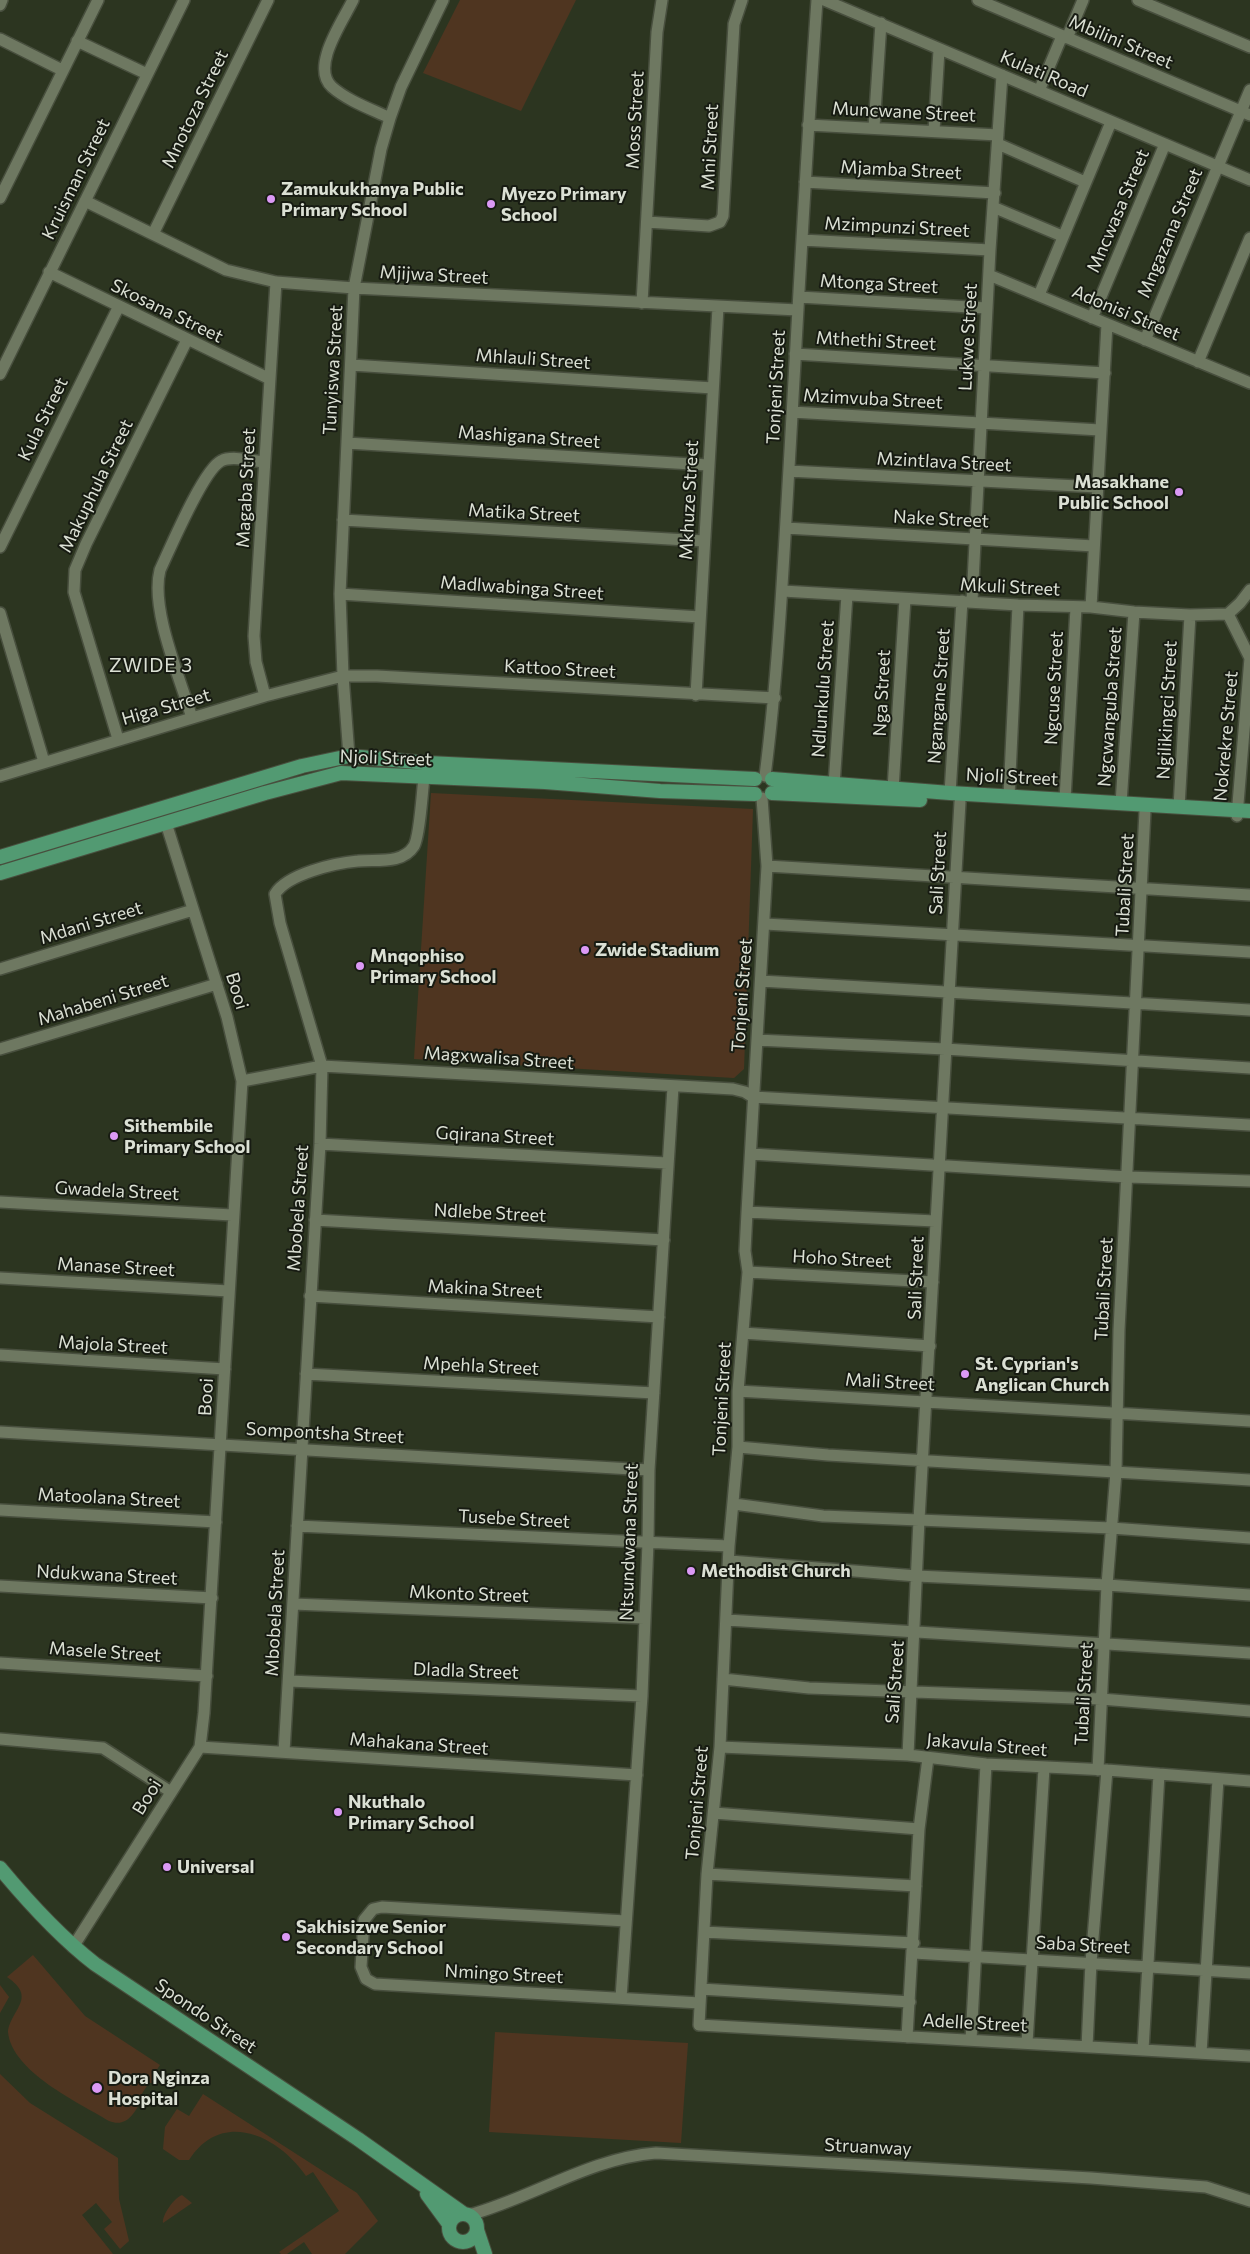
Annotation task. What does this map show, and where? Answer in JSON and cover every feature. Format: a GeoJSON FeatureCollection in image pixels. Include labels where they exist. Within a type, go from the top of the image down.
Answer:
{"type":"FeatureCollection","features":[{"type":"Feature","properties":{"kind":"main road","name":"Njoli Street"},"geometry":{"type":"LineString","coordinates":[[0,857],[302,766],[350,756],[764,786],[1145,810],[1243,814]]}},
{"type":"Feature","properties":{"kind":"main road","name":"Njoli Street"},"geometry":{"type":"LineString","coordinates":[[0,874],[331,775],[353,772],[424,778],[545,782],[660,791],[834,785],[894,789],[955,797],[1009,796],[1066,799],[1179,807],[1243,814]]}},
{"type":"Feature","properties":{"kind":"main road","name":"Spondo Street"},"geometry":{"type":"LineString","coordinates":[[0,1868],[26,1899],[74,1947],[136,1992],[358,2139],[472,2220]]}},
{"type":"Feature","properties":{"kind":"main road","name":"Spondo Street"},"geometry":{"type":"LineString","coordinates":[[409,2175],[432,2200],[449,2224]]}},
{"type":"Feature","properties":{"kind":"main road"},"geometry":{"type":"LineString","coordinates":[[472,2220],[455,2216],[449,2224],[450,2236],[456,2241],[464,2243],[475,2254]]}},
{"type":"Feature","properties":{"kind":"main road"},"geometry":{"type":"LineString","coordinates":[[464,2243],[472,2240],[472,2220]]}},
{"type":"Feature","properties":{"kind":"main road"},"geometry":{"type":"LineString","coordinates":[[472,2220],[485,2254]]}},
{"type":"Feature","properties":{"kind":"street"},"geometry":{"type":"LineString","coordinates":[[0,5],[2,0]]}},
{"type":"Feature","properties":{"kind":"street"},"geometry":{"type":"LineString","coordinates":[[0,198],[98,0]]}},
{"type":"Feature","properties":{"kind":"street","name":"Kruisman Street"},"geometry":{"type":"LineString","coordinates":[[0,374],[184,0]]}},
{"type":"Feature","properties":{"kind":"street","name":"Mnotoza Street"},"geometry":{"type":"LineString","coordinates":[[153,234],[268,0]]}},
{"type":"Feature","properties":{"kind":"street"},"geometry":{"type":"LineString","coordinates":[[353,0],[328,50],[324,68],[325,77],[330,86],[339,92],[390,118]]}},
{"type":"Feature","properties":{"kind":"street","name":"Tunyiswa Street"},"geometry":{"type":"LineString","coordinates":[[350,756],[343,676],[340,594],[354,288],[375,176],[390,118],[401,87],[443,0]]}},
{"type":"Feature","properties":{"kind":"street","name":"Moss Street"},"geometry":{"type":"LineString","coordinates":[[642,303],[657,32],[662,0]]}},
{"type":"Feature","properties":{"kind":"street","name":"Mni Street"},"geometry":{"type":"LineString","coordinates":[[647,222],[709,226],[720,222],[723,216],[734,24],[742,0]]}},
{"type":"Feature","properties":{"kind":"street","name":"Tonjeni Street"},"geometry":{"type":"LineString","coordinates":[[699,2025],[707,1874],[720,1746],[728,1620],[730,1546],[738,1448],[738,1391],[748,1272],[745,1250],[767,866],[764,786],[775,698],[783,591],[808,125],[817,0]]}},
{"type":"Feature","properties":{"kind":"street","name":"Kulati Road"},"geometry":{"type":"LineString","coordinates":[[824,0],[1250,180]]}},
{"type":"Feature","properties":{"kind":"street","name":"Mbilini Street"},"geometry":{"type":"LineString","coordinates":[[978,0],[1245,113]]}},
{"type":"Feature","properties":{"kind":"street"},"geometry":{"type":"LineString","coordinates":[[1039,91],[1083,0]]}},
{"type":"Feature","properties":{"kind":"street"},"geometry":{"type":"LineString","coordinates":[[1138,0],[1250,47]]}},
{"type":"Feature","properties":{"kind":"street"},"geometry":{"type":"LineString","coordinates":[[874,127],[881,23]]}},
{"type":"Feature","properties":{"kind":"street"},"geometry":{"type":"LineString","coordinates":[[0,39],[62,70]]}},
{"type":"Feature","properties":{"kind":"street"},"geometry":{"type":"LineString","coordinates":[[77,41],[147,74]]}},
{"type":"Feature","properties":{"kind":"street"},"geometry":{"type":"LineString","coordinates":[[934,131],[939,50]]}},
{"type":"Feature","properties":{"kind":"street","name":"Lukwe Street"},"geometry":{"type":"LineString","coordinates":[[967,601],[975,539],[990,250],[1002,75]]}},
{"type":"Feature","properties":{"kind":"street","name":"Mngazana Street"},"geometry":{"type":"LineString","coordinates":[[1145,340],[1217,167],[1245,113],[1250,90]]}},
{"type":"Feature","properties":{"kind":"street"},"geometry":{"type":"LineString","coordinates":[[1038,295],[1111,122]]}},
{"type":"Feature","properties":{"kind":"street","name":"Muncwane Street"},"geometry":{"type":"LineString","coordinates":[[808,125],[934,131],[998,139]]}},
{"type":"Feature","properties":{"kind":"street"},"geometry":{"type":"LineString","coordinates":[[998,139],[1085,182]]}},
{"type":"Feature","properties":{"kind":"street","name":"Mncwasa Street"},"geometry":{"type":"LineString","coordinates":[[1092,318],[1165,144]]}},
{"type":"Feature","properties":{"kind":"street","name":"Mjamba Street"},"geometry":{"type":"LineString","coordinates":[[805,182],[995,193]]}},
{"type":"Feature","properties":{"kind":"street","name":"Mjijwa Street"},"geometry":{"type":"LineString","coordinates":[[85,201],[226,270],[276,282],[354,288],[798,310]]}},
{"type":"Feature","properties":{"kind":"street"},"geometry":{"type":"LineString","coordinates":[[994,207],[1062,236]]}},
{"type":"Feature","properties":{"kind":"street"},"geometry":{"type":"LineString","coordinates":[[1198,362],[1250,238]]}},
{"type":"Feature","properties":{"kind":"street","name":"Mzimpunzi Street"},"geometry":{"type":"LineString","coordinates":[[802,240],[990,250]]}},
{"type":"Feature","properties":{"kind":"street","name":"Skosana Street"},"geometry":{"type":"LineString","coordinates":[[49,272],[186,340],[270,379]]}},
{"type":"Feature","properties":{"kind":"street","name":"Adonisi Street"},"geometry":{"type":"LineString","coordinates":[[989,275],[1250,383]]}},
{"type":"Feature","properties":{"kind":"street","name":"Magaba Street"},"geometry":{"type":"LineString","coordinates":[[265,696],[254,648],[276,282]]}},
{"type":"Feature","properties":{"kind":"street","name":"Mtonga Street"},"geometry":{"type":"LineString","coordinates":[[799,297],[987,308]]}},
{"type":"Feature","properties":{"kind":"street","name":"Kula Street"},"geometry":{"type":"LineString","coordinates":[[0,547],[119,306]]}},
{"type":"Feature","properties":{"kind":"street","name":"Mkhuze Street"},"geometry":{"type":"LineString","coordinates":[[696,694],[718,307]]}},
{"type":"Feature","properties":{"kind":"street"},"geometry":{"type":"LineString","coordinates":[[1091,607],[1107,324]]}},
{"type":"Feature","properties":{"kind":"street","name":"Makuphula Street"},"geometry":{"type":"LineString","coordinates":[[118,739],[76,603],[73,579],[86,544],[186,340]]}},
{"type":"Feature","properties":{"kind":"street","name":"Mthethi Street"},"geometry":{"type":"LineString","coordinates":[[796,354],[1105,372]]}},
{"type":"Feature","properties":{"kind":"street","name":"Mhlauli Street"},"geometry":{"type":"LineString","coordinates":[[350,365],[713,388]]}},
{"type":"Feature","properties":{"kind":"street","name":"Mzimvuba Street"},"geometry":{"type":"LineString","coordinates":[[792,412],[1100,430]]}},
{"type":"Feature","properties":{"kind":"street","name":"Mashigana Street"},"geometry":{"type":"LineString","coordinates":[[347,443],[708,465]]}},
{"type":"Feature","properties":{"kind":"street"},"geometry":{"type":"LineString","coordinates":[[192,718],[157,602],[156,591],[160,570],[204,481],[215,465],[226,460],[264,462]]}},
{"type":"Feature","properties":{"kind":"street","name":"Mzintlava Street"},"geometry":{"type":"LineString","coordinates":[[789,471],[1097,487]]}},
{"type":"Feature","properties":{"kind":"street","name":"Matika Street"},"geometry":{"type":"LineString","coordinates":[[343,520],[704,541]]}},
{"type":"Feature","properties":{"kind":"street","name":"Nake Street"},"geometry":{"type":"LineString","coordinates":[[786,528],[1094,546]]}},
{"type":"Feature","properties":{"kind":"street"},"geometry":{"type":"LineString","coordinates":[[1231,611],[1250,590]]}},
{"type":"Feature","properties":{"kind":"street","name":"Mkuli Street"},"geometry":{"type":"LineString","coordinates":[[783,591],[1018,605],[1091,607],[1134,612],[1190,615],[1231,611]]}},
{"type":"Feature","properties":{"kind":"street","name":"Madlwabinga Street"},"geometry":{"type":"LineString","coordinates":[[340,594],[700,617]]}},
{"type":"Feature","properties":{"kind":"street","name":"Ndlunkulu Street"},"geometry":{"type":"LineString","coordinates":[[834,785],[847,595]]}},
{"type":"Feature","properties":{"kind":"street","name":"Nga Street"},"geometry":{"type":"LineString","coordinates":[[894,789],[905,599]]}},
{"type":"Feature","properties":{"kind":"street","name":"Ngangane Street"},"geometry":{"type":"LineString","coordinates":[[955,797],[967,601]]}},
{"type":"Feature","properties":{"kind":"street"},"geometry":{"type":"LineString","coordinates":[[1009,796],[1018,605]]}},
{"type":"Feature","properties":{"kind":"street","name":"Ngcuse Street"},"geometry":{"type":"LineString","coordinates":[[1066,799],[1076,608]]}},
{"type":"Feature","properties":{"kind":"street","name":"Nokrekre Street"},"geometry":{"type":"LineString","coordinates":[[1231,611],[1250,658],[1243,814]]}},
{"type":"Feature","properties":{"kind":"street","name":"Ngcwanguba Street"},"geometry":{"type":"LineString","coordinates":[[1121,803],[1134,612]]}},
{"type":"Feature","properties":{"kind":"street"},"geometry":{"type":"LineString","coordinates":[[0,613],[44,762]]}},
{"type":"Feature","properties":{"kind":"street","name":"Ngilikingci Street"},"geometry":{"type":"LineString","coordinates":[[1179,807],[1190,615]]}},
{"type":"Feature","properties":{"kind":"street","name":"Higa Street"},"geometry":{"type":"LineString","coordinates":[[0,776],[265,696],[343,676]]}},
{"type":"Feature","properties":{"kind":"street","name":"Kattoo Street"},"geometry":{"type":"LineString","coordinates":[[343,676],[386,676],[775,698]]}},
{"type":"Feature","properties":{"kind":"street","name":"Mbobela Street"},"geometry":{"type":"LineString","coordinates":[[284,1752],[320,1144],[322,1066],[280,924],[275,894],[283,884],[298,876],[356,861],[391,860],[409,851],[417,838],[424,778]]}},
{"type":"Feature","properties":{"kind":"street","name":"Sali Street"},"geometry":{"type":"LineString","coordinates":[[908,1755],[941,1107],[956,878],[955,797]]}},
{"type":"Feature","properties":{"kind":"street","name":"Tubali Street"},"geometry":{"type":"LineString","coordinates":[[1087,2047],[1103,1770],[1102,1699],[1104,1643],[1119,1412],[1119,1330],[1128,1178],[1129,1118],[1143,888],[1145,810]]}},
{"type":"Feature","properties":{"kind":"street","name":"Booi"},"geometry":{"type":"LineString","coordinates":[[74,1947],[200,1747],[207,1676],[221,1446],[232,1215],[242,1081],[234,1041],[166,823]]}},
{"type":"Feature","properties":{"kind":"street"},"geometry":{"type":"LineString","coordinates":[[767,866],[1250,895]]}},
{"type":"Feature","properties":{"kind":"street","name":"Mdani Street"},"geometry":{"type":"LineString","coordinates":[[0,969],[193,910]]}},
{"type":"Feature","properties":{"kind":"street"},"geometry":{"type":"LineString","coordinates":[[765,924],[1250,952]]}},
{"type":"Feature","properties":{"kind":"street"},"geometry":{"type":"LineString","coordinates":[[761,982],[1136,1005],[1250,1010]]}},
{"type":"Feature","properties":{"kind":"street","name":"Mahabeni Street"},"geometry":{"type":"LineString","coordinates":[[0,1049],[216,984]]}},
{"type":"Feature","properties":{"kind":"street"},"geometry":{"type":"LineString","coordinates":[[757,1040],[945,1049],[1250,1068]]}},
{"type":"Feature","properties":{"kind":"street","name":"Magxwalisa Street"},"geometry":{"type":"LineString","coordinates":[[242,1081],[322,1066],[733,1089],[753,1097],[1250,1125]]}},
{"type":"Feature","properties":{"kind":"street","name":"Ntsundwana Street"},"geometry":{"type":"LineString","coordinates":[[621,1998],[642,1696],[649,1470],[673,1087]]}},
{"type":"Feature","properties":{"kind":"street","name":"Gqirana Street"},"geometry":{"type":"LineString","coordinates":[[320,1144],[667,1163]]}},
{"type":"Feature","properties":{"kind":"street"},"geometry":{"type":"LineString","coordinates":[[750,1154],[1128,1178],[1250,1180]]}},
{"type":"Feature","properties":{"kind":"street","name":"Gwadela Street"},"geometry":{"type":"LineString","coordinates":[[0,1202],[232,1215]]}},
{"type":"Feature","properties":{"kind":"street"},"geometry":{"type":"LineString","coordinates":[[747,1212],[935,1221]]}},
{"type":"Feature","properties":{"kind":"street","name":"Ndlebe Street"},"geometry":{"type":"LineString","coordinates":[[315,1220],[664,1240]]}},
{"type":"Feature","properties":{"kind":"street","name":"Hoho Street"},"geometry":{"type":"LineString","coordinates":[[748,1272],[933,1282]]}},
{"type":"Feature","properties":{"kind":"street","name":"Manase Street"},"geometry":{"type":"LineString","coordinates":[[0,1278],[229,1291]]}},
{"type":"Feature","properties":{"kind":"street","name":"Makina Street"},"geometry":{"type":"LineString","coordinates":[[310,1296],[659,1317]]}},
{"type":"Feature","properties":{"kind":"street"},"geometry":{"type":"LineString","coordinates":[[744,1333],[930,1346]]}},
{"type":"Feature","properties":{"kind":"street","name":"Majola Street"},"geometry":{"type":"LineString","coordinates":[[0,1356],[225,1369]]}},
{"type":"Feature","properties":{"kind":"street","name":"Mpehla Street"},"geometry":{"type":"LineString","coordinates":[[306,1374],[654,1393]]}},
{"type":"Feature","properties":{"kind":"street","name":"Mali Street"},"geometry":{"type":"LineString","coordinates":[[738,1391],[1250,1421]]}},
{"type":"Feature","properties":{"kind":"street","name":"Sompontsha Street"},"geometry":{"type":"LineString","coordinates":[[0,1432],[221,1446],[301,1448],[649,1470]]}},
{"type":"Feature","properties":{"kind":"street"},"geometry":{"type":"LineString","coordinates":[[738,1448],[1250,1480]]}},
{"type":"Feature","properties":{"kind":"street"},"geometry":{"type":"LineString","coordinates":[[734,1504],[823,1516],[1112,1528],[1250,1538]]}},
{"type":"Feature","properties":{"kind":"street","name":"Matoolana Street"},"geometry":{"type":"LineString","coordinates":[[0,1510],[216,1522]]}},
{"type":"Feature","properties":{"kind":"street","name":"Tusebe Street"},"geometry":{"type":"LineString","coordinates":[[297,1526],[730,1546]]}},
{"type":"Feature","properties":{"kind":"street"},"geometry":{"type":"LineString","coordinates":[[730,1562],[917,1576],[1107,1585],[1250,1595]]}},
{"type":"Feature","properties":{"kind":"street","name":"Ndukwana Street"},"geometry":{"type":"LineString","coordinates":[[0,1586],[212,1598]]}},
{"type":"Feature","properties":{"kind":"street","name":"Mkonto Street"},"geometry":{"type":"LineString","coordinates":[[293,1604],[644,1618]]}},
{"type":"Feature","properties":{"kind":"street"},"geometry":{"type":"LineString","coordinates":[[728,1620],[1250,1653]]}},
{"type":"Feature","properties":{"kind":"street","name":"Masele Street"},"geometry":{"type":"LineString","coordinates":[[0,1663],[207,1676]]}},
{"type":"Feature","properties":{"kind":"street"},"geometry":{"type":"LineString","coordinates":[[723,1679],[808,1688],[1102,1699],[1250,1712]]}},
{"type":"Feature","properties":{"kind":"street","name":"Dladla Street"},"geometry":{"type":"LineString","coordinates":[[289,1681],[642,1696]]}},
{"type":"Feature","properties":{"kind":"street"},"geometry":{"type":"LineString","coordinates":[[0,1740],[103,1748],[171,1792]]}},
{"type":"Feature","properties":{"kind":"street","name":"Jakavula Street"},"geometry":{"type":"LineString","coordinates":[[720,1746],[908,1755],[986,1764],[1103,1770],[1250,1781]]}},
{"type":"Feature","properties":{"kind":"street","name":"Mahakana Street"},"geometry":{"type":"LineString","coordinates":[[200,1747],[636,1775]]}},
{"type":"Feature","properties":{"kind":"street"},"geometry":{"type":"LineString","coordinates":[[907,2037],[914,1948],[919,1829],[928,1758]]}},
{"type":"Feature","properties":{"kind":"street"},"geometry":{"type":"LineString","coordinates":[[970,2040],[986,1764]]}},
{"type":"Feature","properties":{"kind":"street"},"geometry":{"type":"LineString","coordinates":[[1028,2043],[1044,1768]]}},
{"type":"Feature","properties":{"kind":"street"},"geometry":{"type":"LineString","coordinates":[[1143,2050],[1159,1774]]}},
{"type":"Feature","properties":{"kind":"street"},"geometry":{"type":"LineString","coordinates":[[1201,2053],[1218,1779]]}},
{"type":"Feature","properties":{"kind":"street"},"geometry":{"type":"LineString","coordinates":[[714,1813],[919,1829]]}},
{"type":"Feature","properties":{"kind":"street"},"geometry":{"type":"LineString","coordinates":[[707,1874],[916,1886]]}},
{"type":"Feature","properties":{"kind":"street","name":"Nmingo Street"},"geometry":{"type":"LineString","coordinates":[[626,1922],[382,1907],[373,1910],[364,1920],[361,1967],[366,1979],[375,1984],[700,2003]]}},
{"type":"Feature","properties":{"kind":"street","name":"Saba Street"},"geometry":{"type":"LineString","coordinates":[[704,1932],[914,1948],[976,1957],[1091,1962],[1250,1973]]}},
{"type":"Feature","properties":{"kind":"street"},"geometry":{"type":"LineString","coordinates":[[701,1989],[910,2002]]}},
{"type":"Feature","properties":{"kind":"street","name":"Adelle Street"},"geometry":{"type":"LineString","coordinates":[[699,2025],[1250,2056]]}},
{"type":"Feature","properties":{"kind":"street","name":"Struanway"},"geometry":{"type":"LineString","coordinates":[[472,2220],[492,2209],[617,2159],[656,2153],[1091,2178],[1206,2187],[1250,2201]]}},
{"type":"Feature","properties":{"kind":"street"},"geometry":{"type":"LineString","coordinates":[[1232,2195],[1250,2190]]}},
{"type":"Feature","properties":{"kind":"shaded area"},"geometry":{"type":"Polygon","coordinates":[[[460,0],[576,0],[521,111],[423,73],[460,0]]]}},
{"type":"Feature","properties":{"kind":"shaded area","name":"Zwide Stadium"},"geometry":{"type":"Polygon","coordinates":[[[431,793],[753,809],[744,1069],[734,1078],[414,1059],[431,793]]]}},
{"type":"Feature","properties":{"kind":"shaded area"},"geometry":{"type":"Polygon","coordinates":[[[33,1955],[85,2016],[160,2065],[154,2074],[157,2077],[153,2083],[149,2083],[141,2095],[142,2100],[136,2110],[125,2121],[115,2123],[109,2121],[64,2095],[34,2073],[21,2060],[12,2047],[8,2032],[22,1998],[21,1991],[16,1984],[7,1977],[33,1955]]]}},
{"type":"Feature","properties":{"kind":"shaded area"},"geometry":{"type":"Polygon","coordinates":[[[0,1985],[9,1997],[0,2013],[0,1985]]]}},
{"type":"Feature","properties":{"kind":"shaded area"},"geometry":{"type":"Polygon","coordinates":[[[495,2032],[688,2043],[681,2143],[489,2132],[495,2032]]]}},
{"type":"Feature","properties":{"kind":"shaded area"},"geometry":{"type":"Polygon","coordinates":[[[0,2074],[30,2103],[118,2158],[119,2199],[129,2241],[120,2249],[104,2229],[112,2222],[96,2203],[82,2215],[113,2254],[0,2254],[0,2074]]]}},
{"type":"Feature","properties":{"kind":"shaded area"},"geometry":{"type":"Polygon","coordinates":[[[203,2094],[357,2193],[378,2221],[345,2254],[312,2254],[304,2242],[287,2254],[281,2254],[279,2252],[339,2211],[313,2172],[306,2176],[281,2149],[266,2140],[250,2134],[233,2132],[217,2135],[202,2144],[189,2160],[179,2160],[163,2149],[165,2127],[177,2109],[189,2116],[203,2094]]]}},
{"type":"Feature","properties":{"kind":"shaded area"},"geometry":{"type":"Polygon","coordinates":[[[182,2195],[192,2203],[163,2223],[164,2216],[169,2207],[182,2195]]]}},
{"type":"Feature","properties":{"kind":"place","name":"Zamukukhanya Public Primary School"},"geometry":{"type":"Point","coordinates":[271,199]}},
{"type":"Feature","properties":{"kind":"place","name":"Myezo Primary School"},"geometry":{"type":"Point","coordinates":[491,204]}},
{"type":"Feature","properties":{"kind":"place","name":"Masakhane Public School"},"geometry":{"type":"Point","coordinates":[1179,492]}},
{"type":"Feature","properties":{"kind":"place","name":"Zwide Stadium"},"geometry":{"type":"Point","coordinates":[585,950]}},
{"type":"Feature","properties":{"kind":"place","name":"Mnqophiso Primary School"},"geometry":{"type":"Point","coordinates":[360,966]}},
{"type":"Feature","properties":{"kind":"place","name":"Sithembile Primary School"},"geometry":{"type":"Point","coordinates":[114,1136]}},
{"type":"Feature","properties":{"kind":"place","name":"St. Cyprian's Anglican Church"},"geometry":{"type":"Point","coordinates":[965,1374]}},
{"type":"Feature","properties":{"kind":"place","name":"Methodist Church"},"geometry":{"type":"Point","coordinates":[691,1571]}},
{"type":"Feature","properties":{"kind":"place","name":"Nkuthalo Primary School"},"geometry":{"type":"Point","coordinates":[338,1812]}},
{"type":"Feature","properties":{"kind":"place","name":"Universal"},"geometry":{"type":"Point","coordinates":[167,1867]}},
{"type":"Feature","properties":{"kind":"place","name":"Sakhisizwe Senior Secondary School"},"geometry":{"type":"Point","coordinates":[286,1937]}},
{"type":"Feature","properties":{"kind":"place","name":"Dora Nginza Hospital"},"geometry":{"type":"Point","coordinates":[97,2088]}},
{"type":"Feature","properties":{"kind":"district","name":"ZWIDE 3"},"geometry":{"type":"Point","coordinates":[151,666]}}]}
